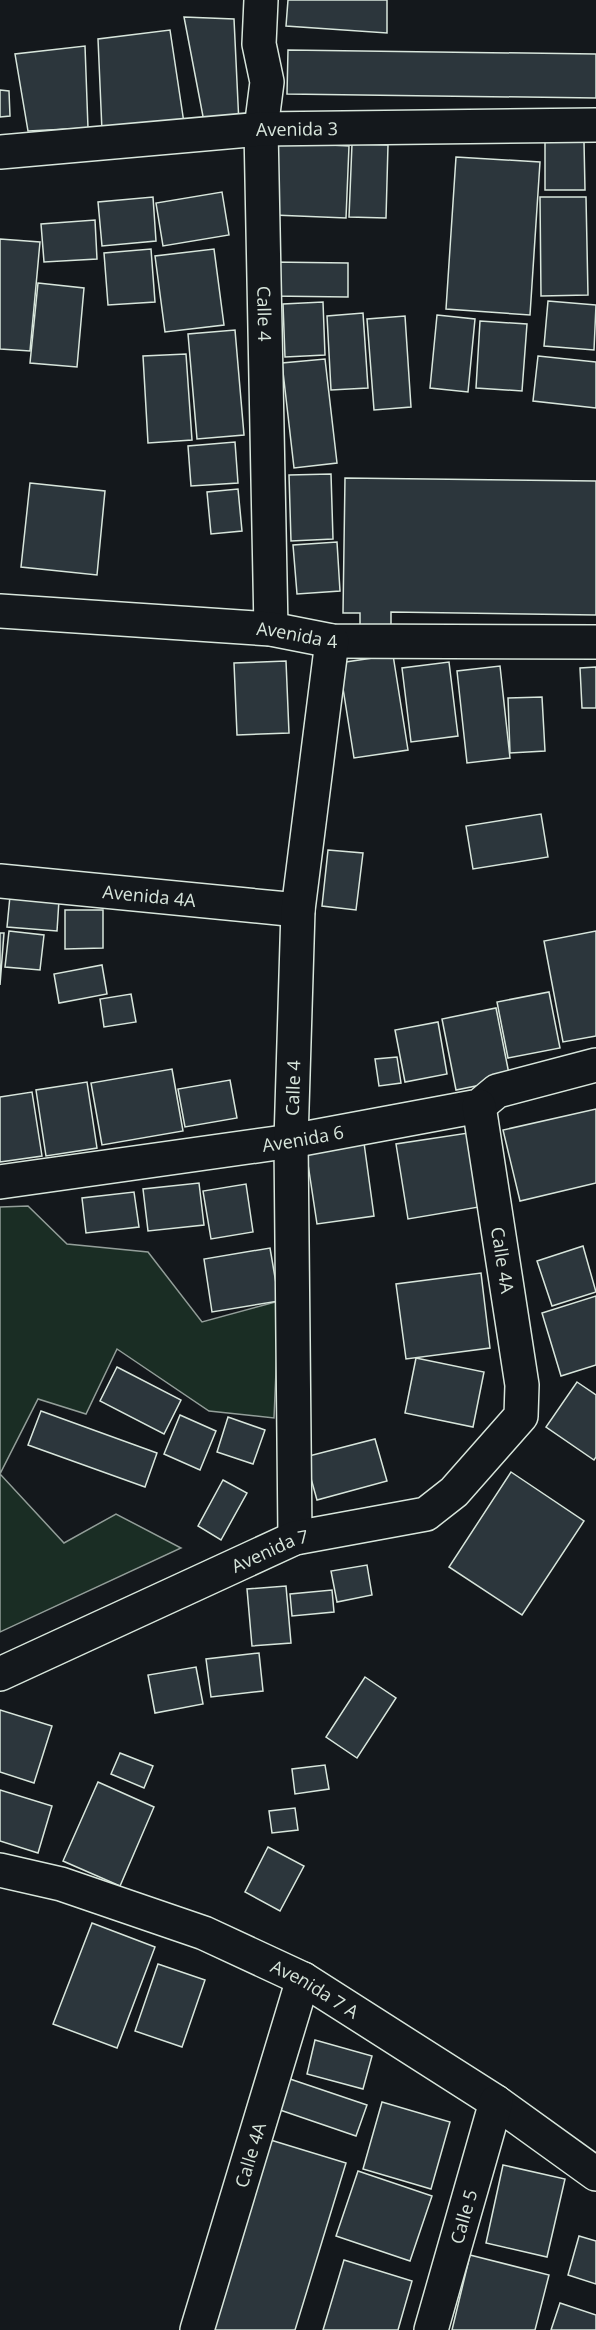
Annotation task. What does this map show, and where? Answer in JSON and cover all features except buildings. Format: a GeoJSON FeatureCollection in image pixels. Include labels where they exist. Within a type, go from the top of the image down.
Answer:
{"type":"FeatureCollection","features":[{"type":"Feature","properties":{"kind":"street","name":"Calle 4"},"geometry":{"type":"LineString","coordinates":[[261,0],[259,44],[267,82],[261,129],[271,629]]}},
{"type":"Feature","properties":{"kind":"street","name":"Avenida 3"},"geometry":{"type":"LineString","coordinates":[[0,152],[261,129],[596,125]]}},
{"type":"Feature","properties":{"kind":"street","name":"Avenida 4"},"geometry":{"type":"LineString","coordinates":[[0,611],[271,629],[332,641],[596,642]]}},
{"type":"Feature","properties":{"kind":"street","name":"Calle 4"},"geometry":{"type":"LineString","coordinates":[[295,1538],[291,1141],[298,910],[332,641]]}},
{"type":"Feature","properties":{"kind":"street","name":"Avenida 4A"},"geometry":{"type":"LineString","coordinates":[[0,881],[298,910]]}},
{"type":"Feature","properties":{"kind":"street","name":"Avenida 6"},"geometry":{"type":"LineString","coordinates":[[0,1182],[291,1141],[479,1106],[497,1091],[596,1065]]}},
{"type":"Feature","properties":{"kind":"street","name":"Calle 4A"},"geometry":{"type":"LineString","coordinates":[[479,1106],[522,1385],[521,1416]]}},
{"type":"Feature","properties":{"kind":"street","name":"Avenida 7"},"geometry":{"type":"LineString","coordinates":[[0,1674],[295,1538],[426,1514],[454,1492],[521,1416]]}},
{"type":"Feature","properties":{"kind":"street","name":"Avenida 7 A"},"geometry":{"type":"LineString","coordinates":[[0,1870],[61,1884],[204,1933],[303,1979],[496,2102],[596,2174]]}},
{"type":"Feature","properties":{"kind":"street","name":"Calle 4A"},"geometry":{"type":"LineString","coordinates":[[196,2330],[303,1979]]}},
{"type":"Feature","properties":{"kind":"street","name":"Calle 5"},"geometry":{"type":"LineString","coordinates":[[431,2330],[496,2102]]}},
{"type":"Feature","properties":{"kind":"green space"},"geometry":{"type":"Polygon","coordinates":[[[28,1206],[67,1244],[148,1252],[202,1322],[279,1301],[274,1418],[209,1411],[117,1349],[86,1414],[38,1399],[0,1474],[0,1207],[28,1206]]]}},
{"type":"Feature","properties":{"kind":"green space"},"geometry":{"type":"Polygon","coordinates":[[[0,1474],[64,1543],[116,1514],[181,1548],[0,1632],[0,1474]]]}}]}
